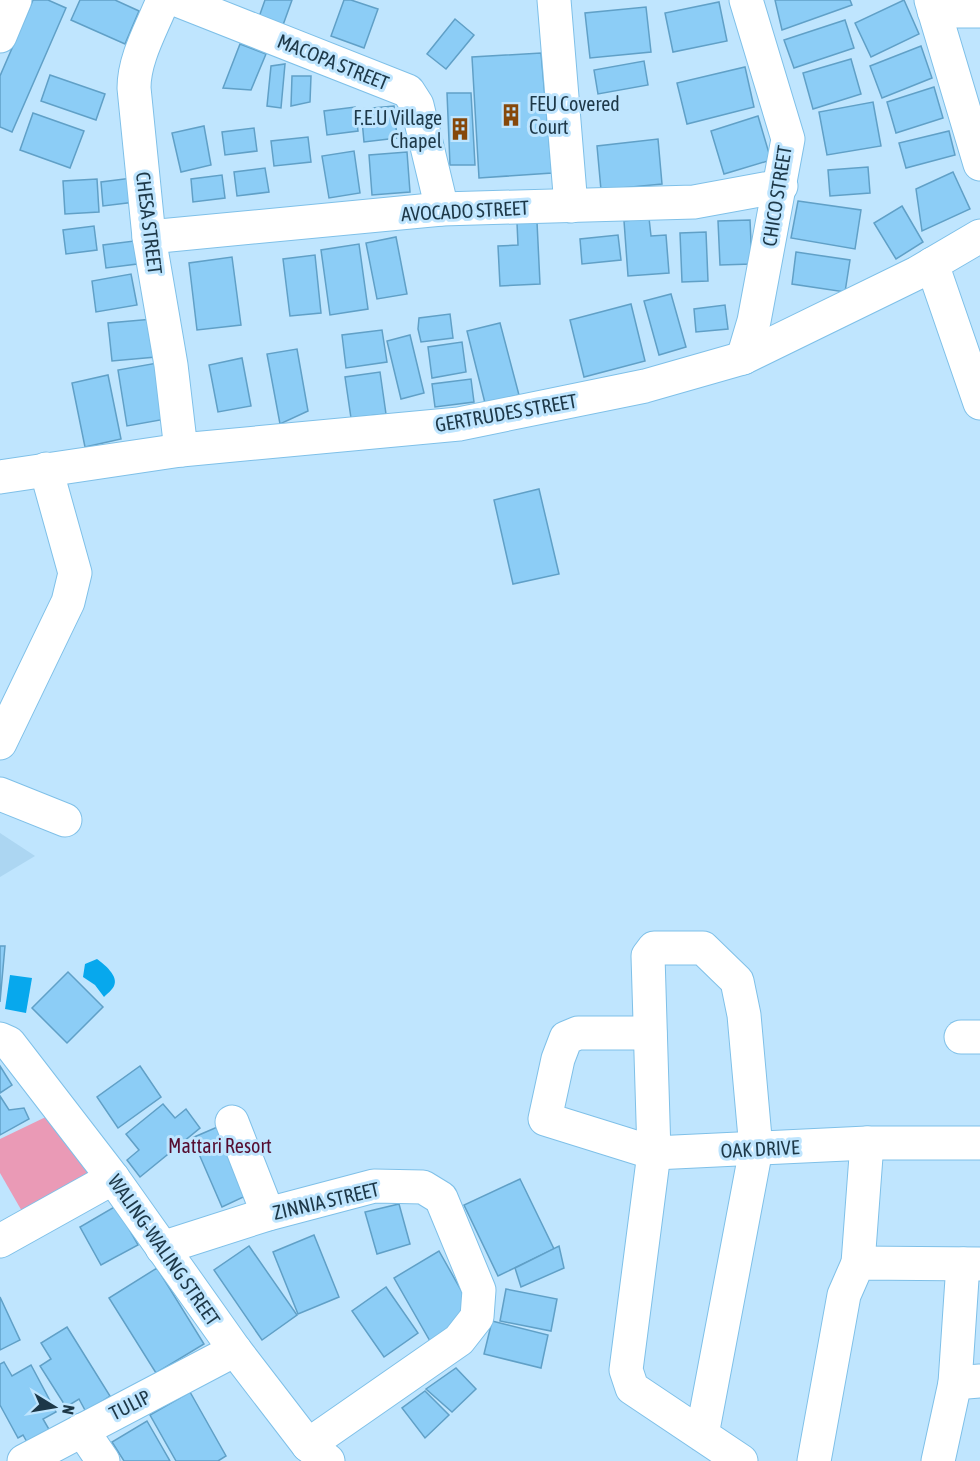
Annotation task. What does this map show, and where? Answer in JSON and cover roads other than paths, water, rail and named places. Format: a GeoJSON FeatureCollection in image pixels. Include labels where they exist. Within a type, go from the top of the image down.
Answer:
{"type":"FeatureCollection","features":[{"type":"Feature","properties":{"kind":"street","name":"CHESA STREET"},"geometry":{"type":"LineString","coordinates":[[163,0],[134,75],[149,237],[171,365],[181,450]]}},
{"type":"Feature","properties":{"kind":"street","name":"MACOPA STREET"},"geometry":{"type":"LineString","coordinates":[[177,0],[408,92],[417,105],[441,209]]}},
{"type":"Feature","properties":{"kind":"street"},"geometry":{"type":"LineString","coordinates":[[555,0],[571,206]]}},
{"type":"Feature","properties":{"kind":"street","name":"CHICO STREET"},"geometry":{"type":"LineString","coordinates":[[742,358],[754,321],[788,139],[746,0]]}},
{"type":"Feature","properties":{"kind":"street"},"geometry":{"type":"LineString","coordinates":[[980,11],[933,5],[980,164]]}},
{"type":"Feature","properties":{"kind":"street","name":"AVOCADO STREET"},"geometry":{"type":"LineString","coordinates":[[149,237],[441,209],[694,202],[781,186]]}},
{"type":"Feature","properties":{"kind":"street","name":"GERTRUDES STREET"},"geometry":{"type":"LineString","coordinates":[[0,477],[181,450],[459,424],[645,386],[742,358],[933,264],[980,236]]}},
{"type":"Feature","properties":{"kind":"street"},"geometry":{"type":"LineString","coordinates":[[933,264],[980,402]]}},
{"type":"Feature","properties":{"kind":"street"},"geometry":{"type":"LineString","coordinates":[[0,742],[8,703],[68,602],[75,573],[46,469]]}},
{"type":"Feature","properties":{"kind":"street"},"geometry":{"type":"LineString","coordinates":[[0,794],[65,820]]}},
{"type":"Feature","properties":{"kind":"street"},"geometry":{"type":"LineString","coordinates":[[702,1435],[756,1149],[744,1015],[737,981],[703,948],[654,948],[648,956],[654,1153],[626,1370],[632,1388],[702,1435],[741,1461]]}},
{"type":"Feature","properties":{"kind":"street","name":"OAK DRIVE"},"geometry":{"type":"LineString","coordinates":[[650,1033],[578,1033],[566,1038],[558,1059],[545,1119],[654,1153],[867,1143],[980,1143]]}},
{"type":"Feature","properties":{"kind":"street","name":"WALING-WALING STREET"},"geometry":{"type":"LineString","coordinates":[[0,1039],[9,1043],[113,1178],[235,1350],[318,1453]]}},
{"type":"Feature","properties":{"kind":"street"},"geometry":{"type":"LineString","coordinates":[[232,1122],[268,1214]]}},
{"type":"Feature","properties":{"kind":"street"},"geometry":{"type":"LineString","coordinates":[[814,1461],[844,1295],[858,1263],[867,1143]]}},
{"type":"Feature","properties":{"kind":"street"},"geometry":{"type":"LineString","coordinates":[[0,1241],[113,1178]]}},
{"type":"Feature","properties":{"kind":"street","name":"ZINNIA STREET"},"geometry":{"type":"LineString","coordinates":[[162,1248],[268,1214],[374,1186],[423,1187],[441,1198],[479,1290],[477,1317],[459,1340],[318,1453]]}},
{"type":"Feature","properties":{"kind":"street"},"geometry":{"type":"LineString","coordinates":[[858,1263],[972,1264],[967,1382],[938,1461]]}},
{"type":"Feature","properties":{"kind":"street","name":"TULIP"},"geometry":{"type":"LineString","coordinates":[[24,1461],[235,1350]]}},
{"type":"Feature","properties":{"kind":"street"},"geometry":{"type":"LineString","coordinates":[[82,1430],[103,1461]]}},
{"type":"Feature","properties":{"kind":"water"},"geometry":{"type":"Polygon","coordinates":[[[97,959],[110,971],[115,982],[104,997],[95,985],[83,977],[85,964],[97,959]]]}},
{"type":"Feature","properties":{"kind":"water"},"geometry":{"type":"Polygon","coordinates":[[[10,975],[32,978],[26,1013],[5,1009],[10,975]]]}},
{"type":"Feature","properties":{"kind":"place","name":"FEU Covered Court"},"geometry":{"type":"Point","coordinates":[511,115]}},
{"type":"Feature","properties":{"kind":"place","name":"F.E.U Village Chapel"},"geometry":{"type":"Point","coordinates":[460,129]}},
{"type":"Feature","properties":{"kind":"park label","name":"Mattari Resort"},"geometry":{"type":"Point","coordinates":[220,1146]}}]}
